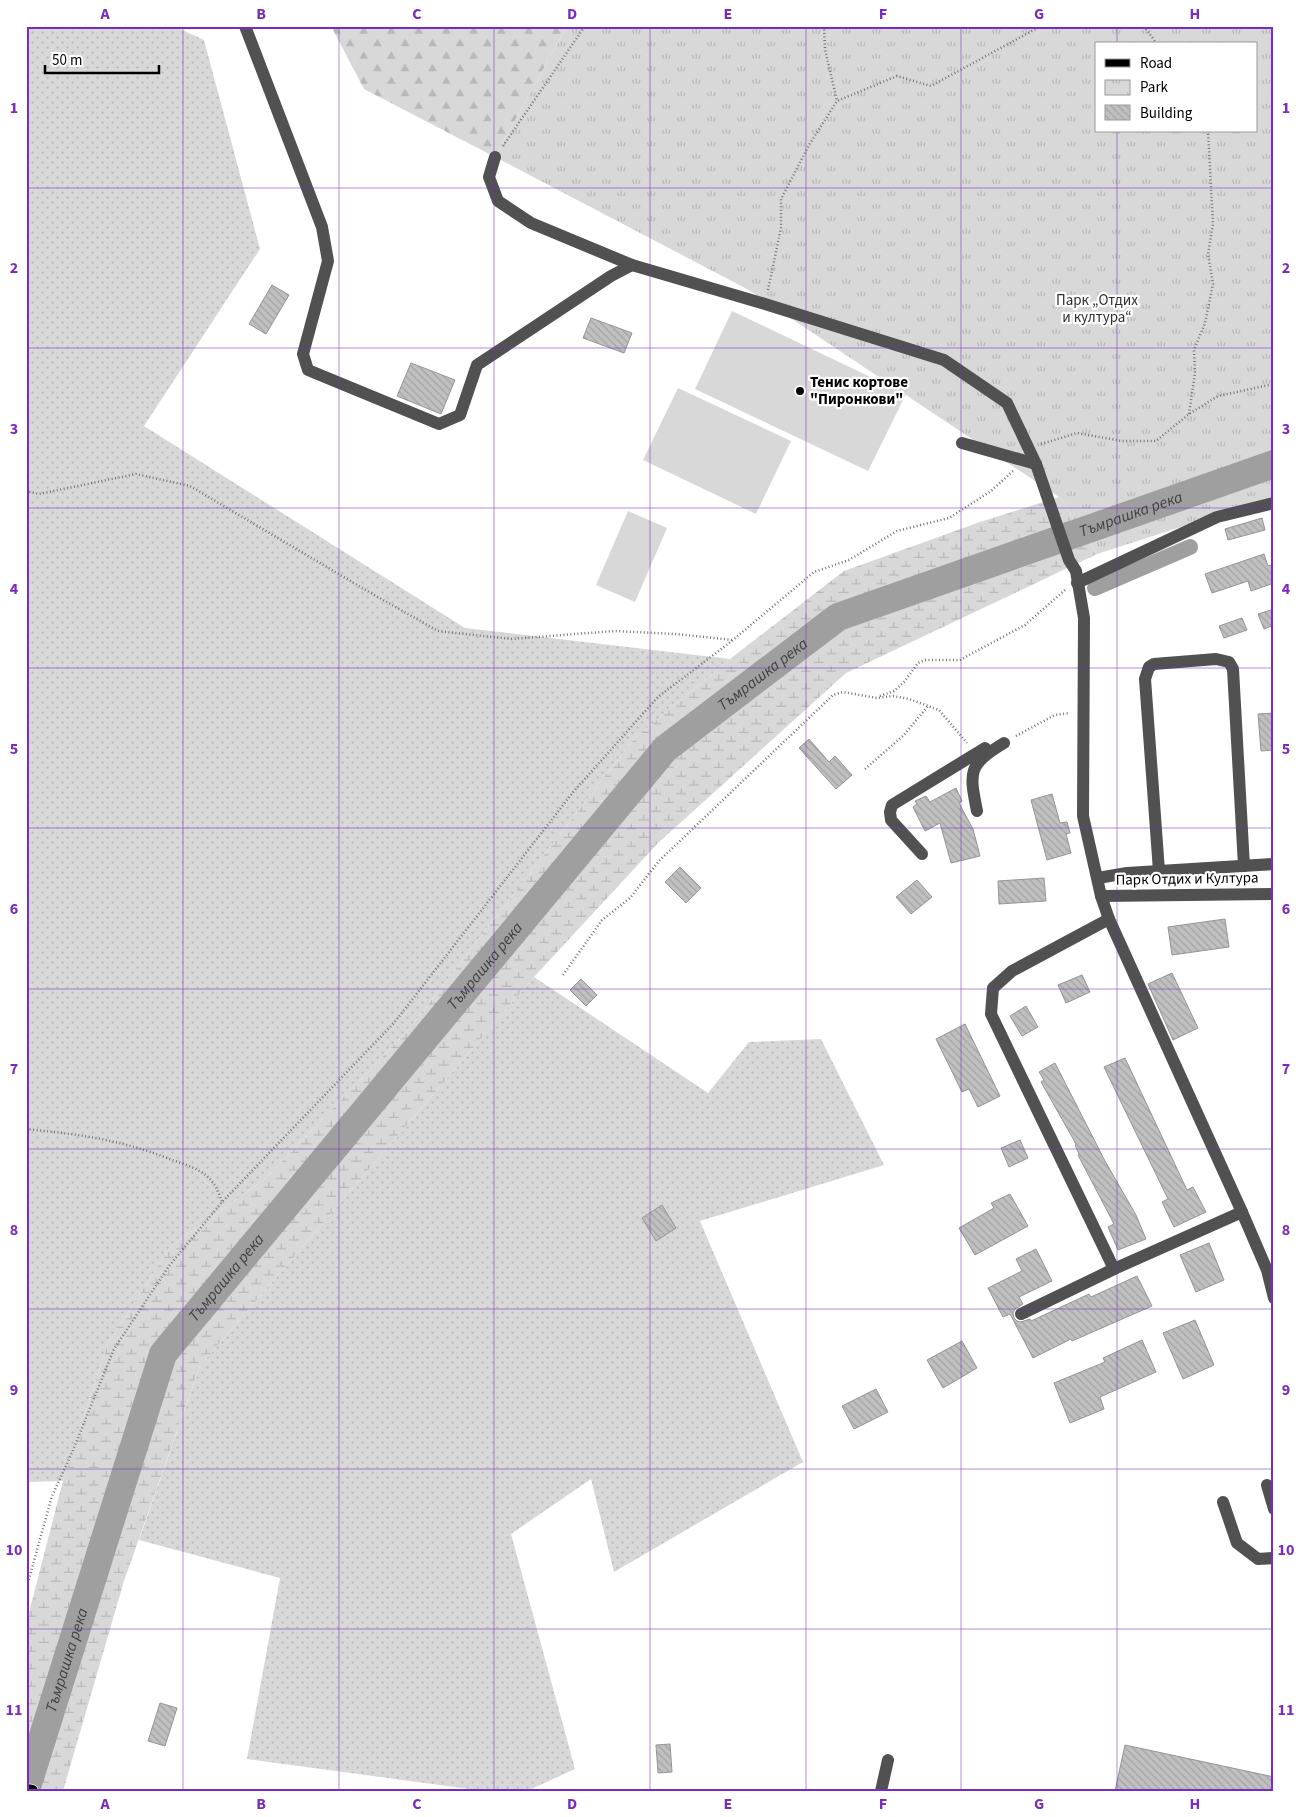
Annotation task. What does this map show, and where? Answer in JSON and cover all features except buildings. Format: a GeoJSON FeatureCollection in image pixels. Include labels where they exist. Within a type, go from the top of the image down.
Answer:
{"type":"FeatureCollection","features":[{"type":"Feature","properties":{"kind":"main road"},"geometry":{"type":"LineString","coordinates":[[26,1790],[32,1791]]}},
{"type":"Feature","properties":{"kind":"street"},"geometry":{"type":"LineString","coordinates":[[244,26],[322,227],[328,261],[303,354],[308,370],[439,424],[460,415],[477,366],[611,276],[632,265]]}},
{"type":"Feature","properties":{"kind":"street"},"geometry":{"type":"LineString","coordinates":[[495,157],[489,177],[498,201],[532,223],[632,265],[944,360],[1007,404],[1026,454],[1036,464],[1069,560],[1076,571],[1076,582],[1084,618],[1085,720],[1083,816],[1101,896],[1109,919],[1242,1212],[1266,1270],[1274,1298]]}},
{"type":"Feature","properties":{"kind":"street"},"geometry":{"type":"LineString","coordinates":[[962,443],[1026,454]]}},
{"type":"Feature","properties":{"kind":"street"},"geometry":{"type":"LineString","coordinates":[[1076,582],[1217,517],[1274,503]]}},
{"type":"Feature","properties":{"kind":"street"},"geometry":{"type":"LineString","coordinates":[[1158,871],[1145,679],[1149,667],[1154,664],[1216,659],[1229,662],[1233,669],[1244,866]]}},
{"type":"Feature","properties":{"kind":"street"},"geometry":{"type":"LineString","coordinates":[[977,811],[972,780],[973,769],[988,753],[1004,743]]}},
{"type":"Feature","properties":{"kind":"street"},"geometry":{"type":"LineString","coordinates":[[922,854],[892,820],[890,812],[892,805],[985,748]]}},
{"type":"Feature","properties":{"kind":"street"},"geometry":{"type":"LineString","coordinates":[[1098,878],[1158,871],[1274,864]]}},
{"type":"Feature","properties":{"kind":"street","name":"Парк Отдих и Култура"},"geometry":{"type":"LineString","coordinates":[[1101,896],[1274,894]]}},
{"type":"Feature","properties":{"kind":"street"},"geometry":{"type":"LineString","coordinates":[[1109,919],[1012,971],[993,988],[991,1014],[1114,1269]]}},
{"type":"Feature","properties":{"kind":"street"},"geometry":{"type":"LineString","coordinates":[[1021,1314],[1114,1269],[1242,1212]]}},
{"type":"Feature","properties":{"kind":"street"},"geometry":{"type":"LineString","coordinates":[[1267,1485],[1274,1509]]}},
{"type":"Feature","properties":{"kind":"street"},"geometry":{"type":"LineString","coordinates":[[1223,1502],[1237,1543],[1258,1560],[1274,1558]]}},
{"type":"Feature","properties":{"kind":"street"},"geometry":{"type":"LineString","coordinates":[[881,1791],[888,1760]]}},
{"type":"Feature","properties":{"kind":"path"},"geometry":{"type":"LineString","coordinates":[[495,157],[585,26]]}},
{"type":"Feature","properties":{"kind":"path"},"geometry":{"type":"LineString","coordinates":[[824,26],[825,50],[837,101]]}},
{"type":"Feature","properties":{"kind":"path"},"geometry":{"type":"LineString","coordinates":[[765,304],[781,228],[781,199],[809,145],[837,101],[896,76],[931,86],[1041,26]]}},
{"type":"Feature","properties":{"kind":"path"},"geometry":{"type":"LineString","coordinates":[[1144,26],[1156,42]]}},
{"type":"Feature","properties":{"kind":"path"},"geometry":{"type":"LineString","coordinates":[[1189,414],[1196,373],[1194,350],[1205,323],[1213,284],[1208,254],[1213,224],[1208,132]]}},
{"type":"Feature","properties":{"kind":"path"},"geometry":{"type":"LineString","coordinates":[[26,1590],[52,1496],[71,1455],[114,1349],[169,1266],[222,1202],[394,1023],[574,791],[658,698],[733,640],[814,572],[849,560],[898,531],[949,518],[991,491],[1020,464],[1026,454],[1077,433],[1122,441],[1156,441],[1189,414],[1218,396],[1274,384]]}},
{"type":"Feature","properties":{"kind":"path"},"geometry":{"type":"LineString","coordinates":[[26,492],[39,494],[136,474],[190,486],[438,631],[511,639],[614,631],[676,634],[733,640]]}},
{"type":"Feature","properties":{"kind":"path"},"geometry":{"type":"LineString","coordinates":[[877,698],[894,691],[904,682],[918,663],[925,660],[960,660],[1024,624],[1056,596],[1076,582]]}},
{"type":"Feature","properties":{"kind":"path"},"geometry":{"type":"LineString","coordinates":[[563,975],[602,920],[630,898],[659,861],[833,696],[843,692],[877,698],[893,696],[928,706],[939,710],[964,741],[978,749],[985,748]]}},
{"type":"Feature","properties":{"kind":"path"},"geometry":{"type":"LineString","coordinates":[[865,769],[904,735],[928,706]]}},
{"type":"Feature","properties":{"kind":"path"},"geometry":{"type":"LineString","coordinates":[[1004,743],[1055,716],[1072,713],[1085,720]]}},
{"type":"Feature","properties":{"kind":"path"},"geometry":{"type":"LineString","coordinates":[[26,1130],[106,1139],[169,1158],[207,1176],[217,1188],[222,1202]]}},
{"type":"Feature","properties":{"kind":"green space"},"geometry":{"type":"Polygon","coordinates":[[[26,26],[174,26],[204,40],[260,249],[144,426],[465,628],[730,659],[633,740],[409,1029],[265,1179],[171,1246],[108,1343],[63,1481],[26,1482],[26,26]]]}},
{"type":"Feature","properties":{"kind":"green space"},"geometry":{"type":"Polygon","coordinates":[[[331,26],[567,26],[495,157],[364,89],[331,26]]]}},
{"type":"Feature","properties":{"kind":"green space","name":"Парк „Отдих и култура“"},"geometry":{"type":"Polygon","coordinates":[[[567,26],[1274,26],[1274,497],[1097,554],[1059,497],[747,289],[495,157],[567,26]]]}},
{"type":"Feature","properties":{"kind":"green space","name":"Тенис кортове \"Пиронкови\""},"geometry":{"type":"Polygon","coordinates":[[[732,311],[906,394],[868,471],[695,389],[732,311]]]}},
{"type":"Feature","properties":{"kind":"green space"},"geometry":{"type":"Polygon","coordinates":[[[678,388],[791,441],[756,514],[643,460],[678,388]]]}},
{"type":"Feature","properties":{"kind":"green space"},"geometry":{"type":"Polygon","coordinates":[[[1059,497],[1097,554],[846,673],[658,843],[534,977],[200,1366],[124,1581],[63,1791],[26,1791],[26,1624],[63,1481],[108,1343],[171,1246],[265,1179],[409,1029],[633,740],[730,659],[844,571],[980,522],[1059,497]]]}},
{"type":"Feature","properties":{"kind":"green space"},"geometry":{"type":"Polygon","coordinates":[[[628,511],[667,528],[635,602],[596,585],[628,511]]]}},
{"type":"Feature","properties":{"kind":"green space"},"geometry":{"type":"Polygon","coordinates":[[[534,977],[708,1093],[749,1042],[821,1039],[884,1165],[700,1221],[803,1462],[614,1572],[591,1479],[511,1534],[575,1769],[527,1791],[484,1791],[247,1759],[280,1578],[139,1540],[200,1366],[534,977]]]}},
{"type":"Feature","properties":{"kind":"waterway","name":"Тъмрашка река"},"geometry":{"type":"LineString","coordinates":[[26,1790],[163,1354],[665,749],[838,617],[1274,464]]}},
{"type":"Feature","properties":{"kind":"waterway"},"geometry":{"type":"LineString","coordinates":[[1095,588],[1190,547]]}},
{"type":"Feature","properties":{"kind":"place","name":"Тенис кортове \"Пиронкови\""},"geometry":{"type":"Point","coordinates":[800,391]}}]}
